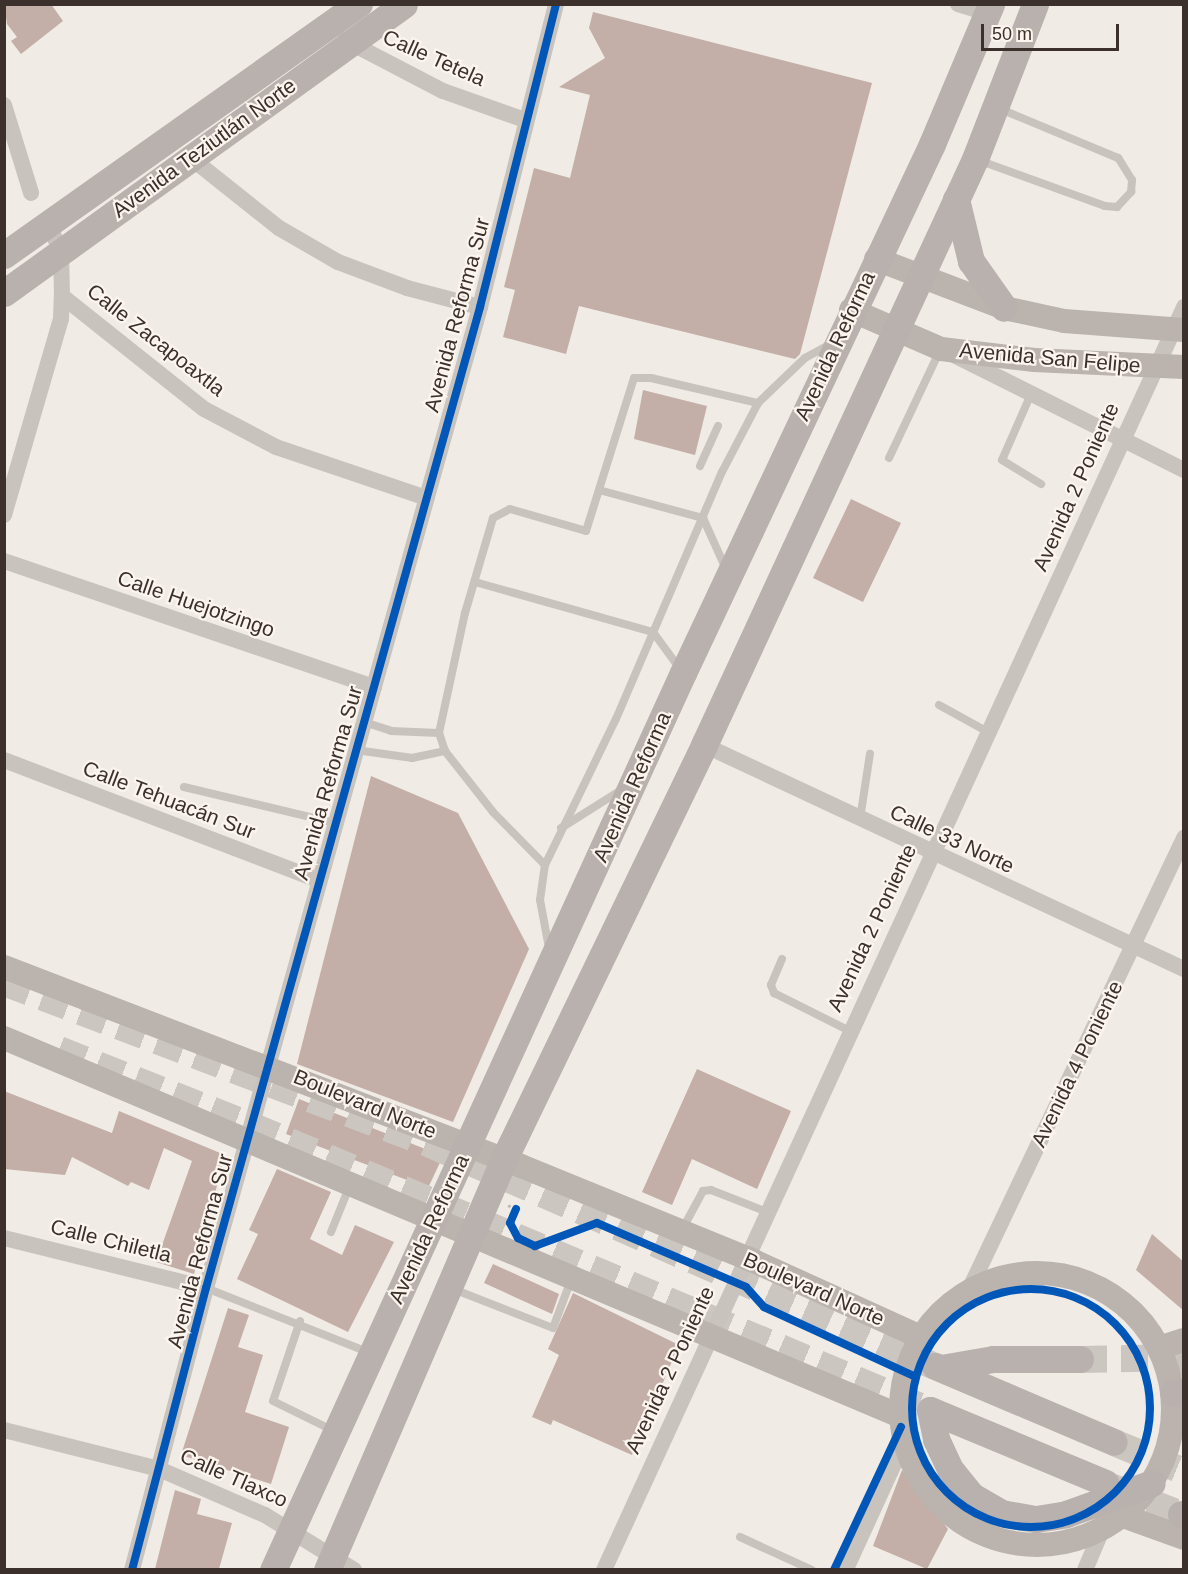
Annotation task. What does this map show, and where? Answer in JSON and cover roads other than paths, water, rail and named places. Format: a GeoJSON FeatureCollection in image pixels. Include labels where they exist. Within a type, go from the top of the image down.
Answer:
{"type":"FeatureCollection","features":[{"type":"Feature","properties":{"kind":"main road","name":"Avenida Teziutlán Norte"},"geometry":{"type":"LineString","coordinates":[[4,292],[191,158],[339,36],[359,4]]}},
{"type":"Feature","properties":{"kind":"main road","name":"Avenida Teziutlán Norte"},"geometry":{"type":"LineString","coordinates":[[4,255],[48,224],[339,36],[404,4]]}},
{"type":"Feature","properties":{"kind":"main road","name":"Avenida Reforma"},"geometry":{"type":"LineString","coordinates":[[337,1566],[447,1286],[504,1159],[704,745],[893,328],[975,159],[997,108],[1035,4]]}},
{"type":"Feature","properties":{"kind":"main road","name":"Avenida Reforma"},"geometry":{"type":"LineString","coordinates":[[273,1569],[370,1353],[436,1218],[683,674],[727,586],[989,9]]}},
{"type":"Feature","properties":{"kind":"main road"},"geometry":{"type":"LineString","coordinates":[[956,199],[971,261],[1004,308]]}},
{"type":"Feature","properties":{"kind":"main road","name":"Avenida San Felipe"},"geometry":{"type":"LineString","coordinates":[[876,259],[1004,308],[1064,321],[1178,330]]}},
{"type":"Feature","properties":{"kind":"main road","name":"Avenida San Felipe"},"geometry":{"type":"LineString","coordinates":[[851,310],[941,349],[1034,360],[1184,367]]}},
{"type":"Feature","properties":{"kind":"main road"},"geometry":{"type":"LineString","coordinates":[[727,586],[763,612]]}},
{"type":"Feature","properties":{"kind":"main road","name":"Boulevard Norte"},"geometry":{"type":"LineString","coordinates":[[4,968],[270,1066],[504,1159],[747,1258],[920,1337]]}},
{"type":"Feature","properties":{"kind":"main road"},"geometry":{"type":"LineString","coordinates":[[4,1038],[471,1233],[710,1337],[901,1427]]}},
{"type":"Feature","properties":{"kind":"main road"},"geometry":{"type":"LineString","coordinates":[[1040,1272],[1076,1278],[1124,1305],[1159,1348],[1178,1393],[1176,1447],[1152,1484],[1123,1516],[1102,1530],[1062,1545],[1020,1546],[979,1534],[944,1510],[924,1485],[901,1427],[901,1389],[920,1337],[941,1310],[969,1290],[1003,1276],[1040,1272]]}},
{"type":"Feature","properties":{"kind":"main road"},"geometry":{"type":"LineString","coordinates":[[1159,1348],[1184,1340]]}},
{"type":"Feature","properties":{"kind":"main road"},"geometry":{"type":"LineString","coordinates":[[1080,1359],[993,1359],[938,1367],[1114,1442]]}},
{"type":"Feature","properties":{"kind":"main road"},"geometry":{"type":"LineString","coordinates":[[1105,1483],[930,1410],[936,1439],[950,1469],[972,1496],[1001,1513],[1036,1519],[1066,1514],[1152,1484]]}},
{"type":"Feature","properties":{"kind":"main road"},"geometry":{"type":"LineString","coordinates":[[1123,1516],[1183,1522]]}},
{"type":"Feature","properties":{"kind":"street","name":"Avenida Reforma Sur"},"geometry":{"type":"LineString","coordinates":[[132,1569],[206,1288],[250,1140],[319,879],[480,307],[525,120],[556,4]]}},
{"type":"Feature","properties":{"kind":"street"},"geometry":{"type":"LineString","coordinates":[[958,4],[989,9]]}},
{"type":"Feature","properties":{"kind":"street","name":"Calle Tetela"},"geometry":{"type":"LineString","coordinates":[[339,36],[443,91],[525,120]]}},
{"type":"Feature","properties":{"kind":"street"},"geometry":{"type":"LineString","coordinates":[[4,105],[31,193]]}},
{"type":"Feature","properties":{"kind":"street"},"geometry":{"type":"LineString","coordinates":[[191,158],[279,228],[338,262],[407,288],[480,307]]}},
{"type":"Feature","properties":{"kind":"street","name":"Calle Zacapoaxtla"},"geometry":{"type":"LineString","coordinates":[[48,224],[61,251],[62,296],[204,409],[276,447],[427,498]]}},
{"type":"Feature","properties":{"kind":"street"},"geometry":{"type":"LineString","coordinates":[[4,515],[61,319],[62,296]]}},
{"type":"Feature","properties":{"kind":"street","name":"Avenida 2 Poniente"},"geometry":{"type":"LineString","coordinates":[[604,1569],[930,855],[1123,442],[1154,366],[1178,330],[1184,307]]}},
{"type":"Feature","properties":{"kind":"street"},"geometry":{"type":"LineString","coordinates":[[941,349],[1123,442],[1184,470]]}},
{"type":"Feature","properties":{"kind":"street","name":"Calle Huejotzingo"},"geometry":{"type":"LineString","coordinates":[[4,561],[374,687]]}},
{"type":"Feature","properties":{"kind":"street","name":"Calle 33 Norte"},"geometry":{"type":"LineString","coordinates":[[704,745],[930,855],[1184,969]]}},
{"type":"Feature","properties":{"kind":"street","name":"Calle Tehuacán Sur"},"geometry":{"type":"LineString","coordinates":[[4,760],[319,879]]}},
{"type":"Feature","properties":{"kind":"street","name":"Avenida 4 Poniente"},"geometry":{"type":"LineString","coordinates":[[969,1290],[1184,838]]}},
{"type":"Feature","properties":{"kind":"street","name":"Calle Chiletla"},"geometry":{"type":"LineString","coordinates":[[4,1238],[206,1288]]}},
{"type":"Feature","properties":{"kind":"street"},"geometry":{"type":"LineString","coordinates":[[842,1569],[901,1427]]}},
{"type":"Feature","properties":{"kind":"street","name":"Calle Tlaxco"},"geometry":{"type":"LineString","coordinates":[[4,1430],[159,1469],[290,1528],[337,1566]]}},
{"type":"Feature","properties":{"kind":"street"},"geometry":{"type":"LineString","coordinates":[[1085,1569],[1102,1530]]}},
{"type":"Feature","properties":{"kind":"lane"},"geometry":{"type":"LineString","coordinates":[[975,159],[1105,206],[1117,207],[1131,192],[1132,180],[1118,158],[997,108]]}},
{"type":"Feature","properties":{"kind":"lane"},"geometry":{"type":"LineString","coordinates":[[552,964],[540,900],[545,864],[561,828],[703,518],[758,404],[805,358],[837,340]]}},
{"type":"Feature","properties":{"kind":"lane"},"geometry":{"type":"LineString","coordinates":[[889,458],[941,349]]}},
{"type":"Feature","properties":{"kind":"lane"},"geometry":{"type":"LineString","coordinates":[[545,864],[493,812],[445,751],[439,733],[475,582],[496,513],[510,509],[586,531],[634,378],[651,378],[758,404]]}},
{"type":"Feature","properties":{"kind":"lane"},"geometry":{"type":"LineString","coordinates":[[1030,394],[1002,460],[1041,484]]}},
{"type":"Feature","properties":{"kind":"lane"},"geometry":{"type":"LineString","coordinates":[[700,466],[718,426]]}},
{"type":"Feature","properties":{"kind":"lane"},"geometry":{"type":"LineString","coordinates":[[599,490],[703,518]]}},
{"type":"Feature","properties":{"kind":"lane"},"geometry":{"type":"LineString","coordinates":[[703,518],[727,586]]}},
{"type":"Feature","properties":{"kind":"lane"},"geometry":{"type":"LineString","coordinates":[[475,582],[652,632],[683,674]]}},
{"type":"Feature","properties":{"kind":"lane"},"geometry":{"type":"LineString","coordinates":[[939,705],[988,732]]}},
{"type":"Feature","properties":{"kind":"lane"},"geometry":{"type":"LineString","coordinates":[[364,722],[391,731],[439,733]]}},
{"type":"Feature","properties":{"kind":"lane"},"geometry":{"type":"LineString","coordinates":[[356,750],[411,758],[445,751]]}},
{"type":"Feature","properties":{"kind":"lane"},"geometry":{"type":"LineString","coordinates":[[860,821],[870,754]]}},
{"type":"Feature","properties":{"kind":"lane"},"geometry":{"type":"LineString","coordinates":[[561,828],[634,782]]}},
{"type":"Feature","properties":{"kind":"lane"},"geometry":{"type":"LineString","coordinates":[[184,787],[335,823]]}},
{"type":"Feature","properties":{"kind":"lane"},"geometry":{"type":"LineString","coordinates":[[782,960],[771,985],[774,993],[850,1031]]}},
{"type":"Feature","properties":{"kind":"lane"},"geometry":{"type":"LineString","coordinates":[[332,1232],[351,1182]]}},
{"type":"Feature","properties":{"kind":"lane"},"geometry":{"type":"LineString","coordinates":[[682,1232],[703,1191],[711,1190],[767,1212]]}},
{"type":"Feature","properties":{"kind":"lane"},"geometry":{"type":"LineString","coordinates":[[447,1286],[553,1328],[572,1277]]}},
{"type":"Feature","properties":{"kind":"lane"},"geometry":{"type":"LineString","coordinates":[[206,1288],[300,1321],[370,1353]]}},
{"type":"Feature","properties":{"kind":"lane"},"geometry":{"type":"LineString","coordinates":[[300,1321],[273,1401],[335,1431]]}},
{"type":"Feature","properties":{"kind":"lane"},"geometry":{"type":"LineString","coordinates":[[740,1537],[812,1569]]}},
{"type":"Feature","properties":{"kind":"tunnel"},"geometry":{"type":"LineString","coordinates":[[4,982],[430,1144],[935,1366]]}},
{"type":"Feature","properties":{"kind":"tunnel"},"geometry":{"type":"LineString","coordinates":[[59,1049],[251,1125],[930,1410]]}},
{"type":"Feature","properties":{"kind":"tunnel"},"geometry":{"type":"LineString","coordinates":[[1080,1359],[1184,1357]]}},
{"type":"Feature","properties":{"kind":"tunnel"},"geometry":{"type":"LineString","coordinates":[[1114,1442],[1184,1471]]}},
{"type":"Feature","properties":{"kind":"tunnel"},"geometry":{"type":"LineString","coordinates":[[1111,1486],[1181,1514]]}}]}
